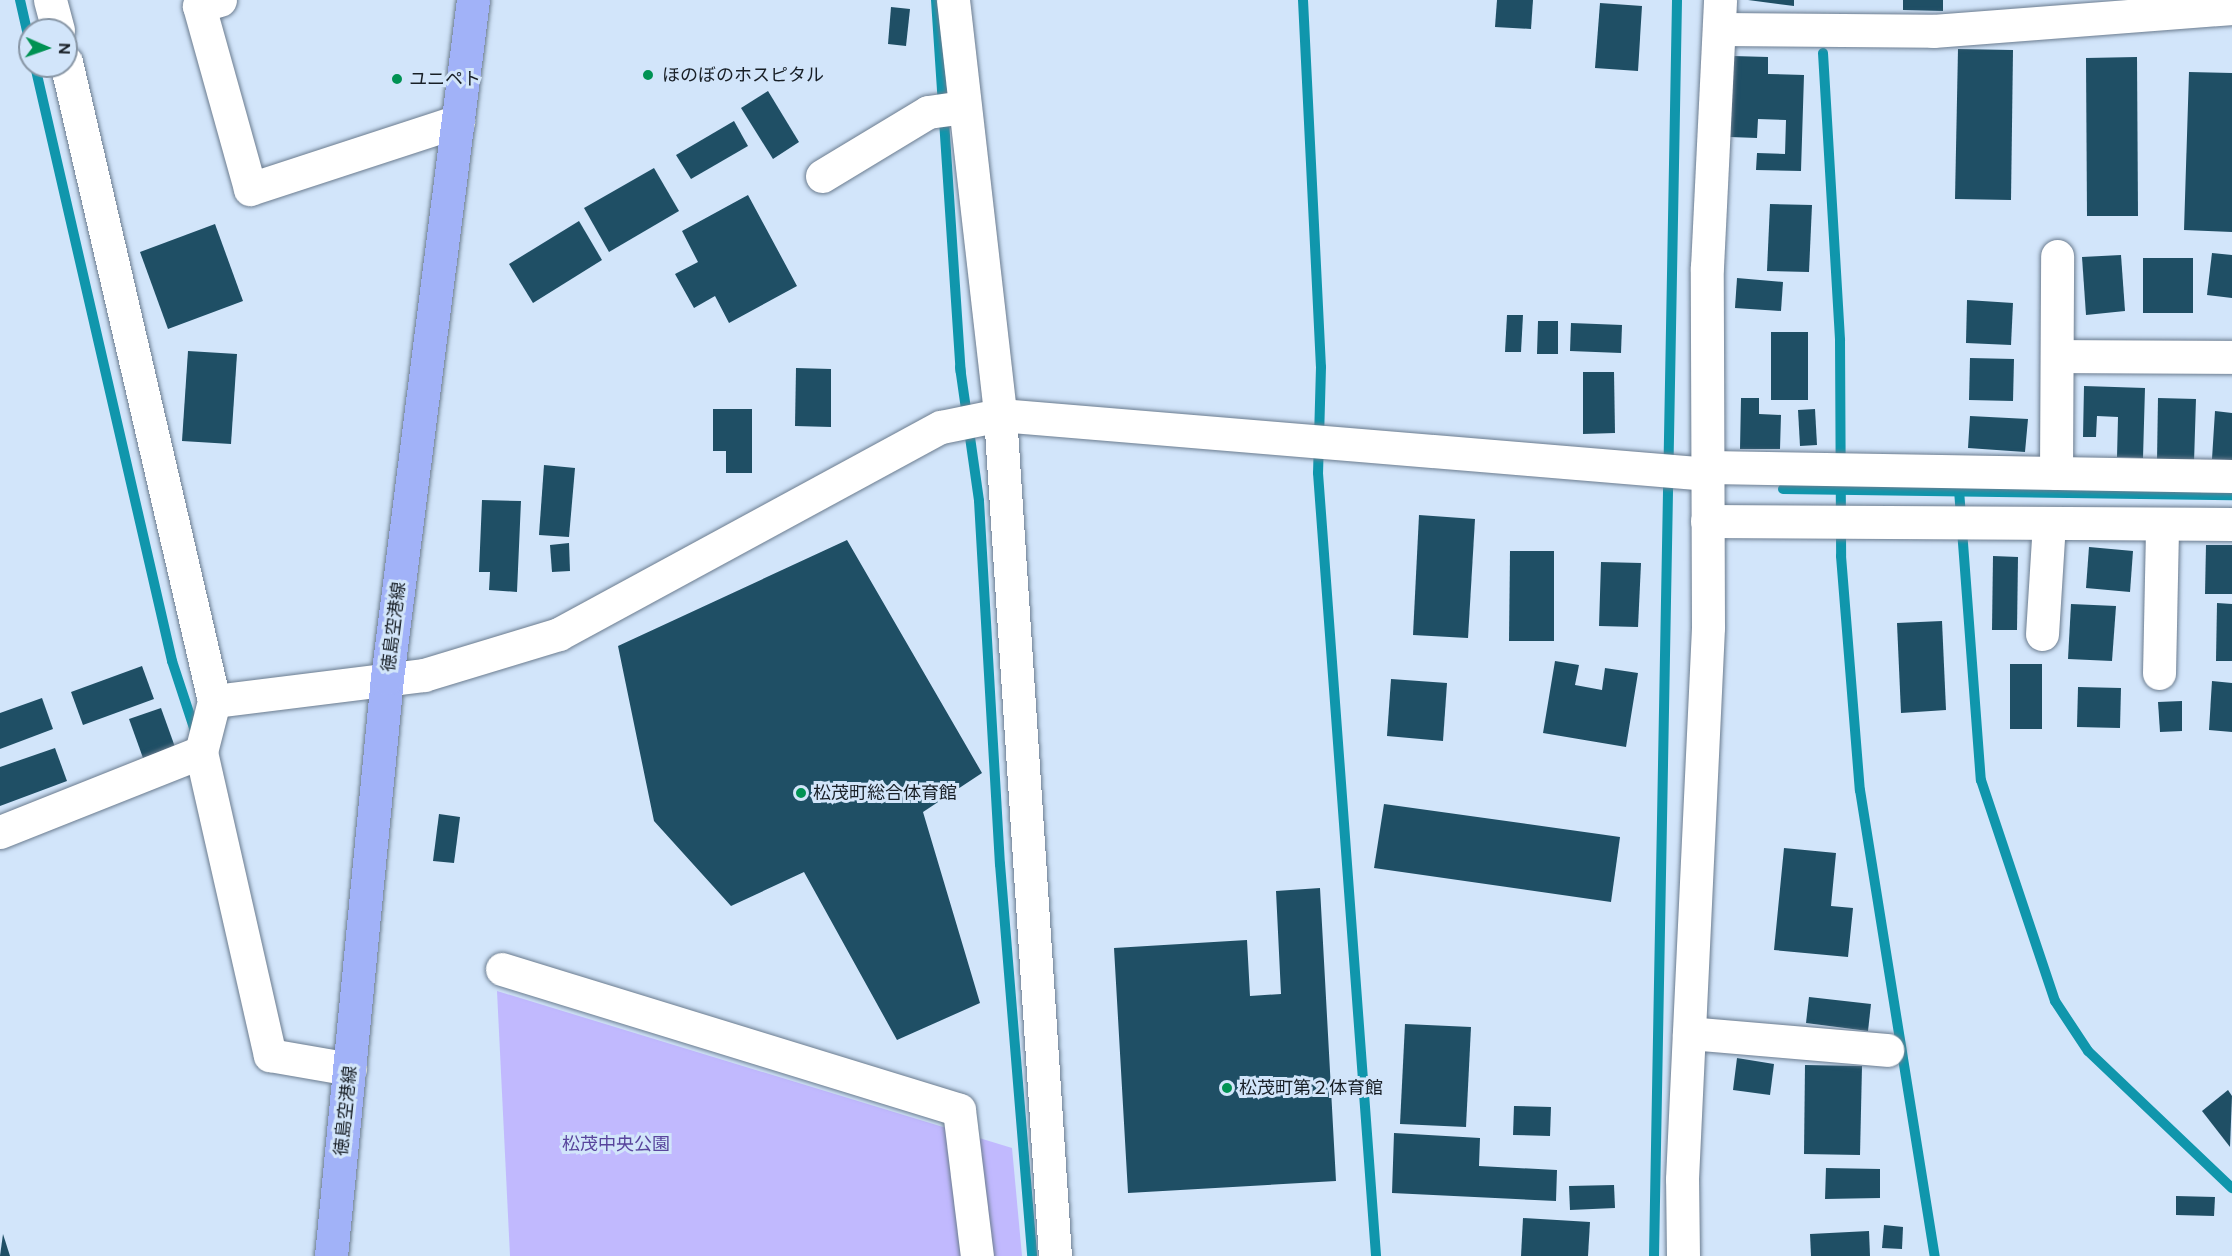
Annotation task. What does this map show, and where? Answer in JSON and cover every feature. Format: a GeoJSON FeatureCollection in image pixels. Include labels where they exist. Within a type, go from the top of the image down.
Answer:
{"type":"FeatureCollection","features":[{"type":"Feature","properties":{"kind":"main road","name":"徳島空港線"},"geometry":{"type":"LineString","coordinates":[[331,1256],[387,678],[473,0]]}},
{"type":"Feature","properties":{"kind":"street"},"geometry":{"type":"LineString","coordinates":[[50,0],[55,18]]}},
{"type":"Feature","properties":{"kind":"street"},"geometry":{"type":"LineString","coordinates":[[220,0],[199,6],[250,189],[458,122]]}},
{"type":"Feature","properties":{"kind":"street"},"geometry":{"type":"LineString","coordinates":[[953,0],[1000,415],[1055,1256]]}},
{"type":"Feature","properties":{"kind":"street"},"geometry":{"type":"LineString","coordinates":[[1683,1256],[1689,1033],[1708,627],[1707,267],[1720,14],[1933,31],[1992,13],[2199,4],[2232,8]]}},
{"type":"Feature","properties":{"kind":"street"},"geometry":{"type":"LineString","coordinates":[[70,78],[214,701],[201,752],[270,1055],[350,1068]]}},
{"type":"Feature","properties":{"kind":"street"},"geometry":{"type":"LineString","coordinates":[[822,176],[928,112],[965,107]]}},
{"type":"Feature","properties":{"kind":"street"},"geometry":{"type":"LineString","coordinates":[[2056,473],[2061,356],[2057,256]]}},
{"type":"Feature","properties":{"kind":"street"},"geometry":{"type":"LineString","coordinates":[[2061,356],[2232,357]]}},
{"type":"Feature","properties":{"kind":"street"},"geometry":{"type":"LineString","coordinates":[[214,701],[424,675],[559,634],[941,427],[1000,415],[1709,471],[2232,476]]}},
{"type":"Feature","properties":{"kind":"street"},"geometry":{"type":"LineString","coordinates":[[1707,521],[2232,524]]}},
{"type":"Feature","properties":{"kind":"street"},"geometry":{"type":"LineString","coordinates":[[2042,634],[2049,524]]}},
{"type":"Feature","properties":{"kind":"street"},"geometry":{"type":"LineString","coordinates":[[2159,673],[2162,524]]}},
{"type":"Feature","properties":{"kind":"street"},"geometry":{"type":"LineString","coordinates":[[0,832],[201,752]]}},
{"type":"Feature","properties":{"kind":"street"},"geometry":{"type":"LineString","coordinates":[[502,969],[959,1110],[977,1256]]}},
{"type":"Feature","properties":{"kind":"street"},"geometry":{"type":"LineString","coordinates":[[1689,1033],[1887,1050]]}},
{"type":"Feature","properties":{"kind":"green space","name":"松茂中央公園"},"geometry":{"type":"Polygon","coordinates":[[[497,991],[1012,1148],[1022,1256],[510,1256],[497,991]]]}},
{"type":"Feature","properties":{"kind":"building"},"geometry":{"type":"Polygon","coordinates":[[[1497,0],[1533,0],[1531,29],[1495,27],[1497,0]]]}},
{"type":"Feature","properties":{"kind":"building"},"geometry":{"type":"Polygon","coordinates":[[[1748,0],[1794,0],[1794,6],[1748,0]]]}},
{"type":"Feature","properties":{"kind":"building"},"geometry":{"type":"Polygon","coordinates":[[[1903,0],[1943,0],[1943,11],[1903,10],[1903,0]]]}},
{"type":"Feature","properties":{"kind":"building"},"geometry":{"type":"Polygon","coordinates":[[[1600,3],[1642,6],[1638,71],[1595,68],[1600,3]]]}},
{"type":"Feature","properties":{"kind":"building"},"geometry":{"type":"Polygon","coordinates":[[[891,7],[910,9],[906,46],[888,44],[891,7]]]}},
{"type":"Feature","properties":{"kind":"building"},"geometry":{"type":"Polygon","coordinates":[[[1958,49],[2013,50],[2011,200],[1955,199],[1958,49]]]}},
{"type":"Feature","properties":{"kind":"building"},"geometry":{"type":"Polygon","coordinates":[[[1733,56],[1768,57],[1768,74],[1804,75],[1801,171],[1756,170],[1757,153],[1785,154],[1786,120],[1758,119],[1757,138],[1730,137],[1733,56]]]}},
{"type":"Feature","properties":{"kind":"building"},"geometry":{"type":"Polygon","coordinates":[[[2137,57],[2138,216],[2087,216],[2086,58],[2137,57]]]}},
{"type":"Feature","properties":{"kind":"building"},"geometry":{"type":"Polygon","coordinates":[[[2189,72],[2232,73],[2232,232],[2184,230],[2189,72]]]}},
{"type":"Feature","properties":{"kind":"building"},"geometry":{"type":"Polygon","coordinates":[[[768,91],[799,142],[773,159],[741,108],[768,91]]]}},
{"type":"Feature","properties":{"kind":"building"},"geometry":{"type":"Polygon","coordinates":[[[734,121],[748,146],[691,179],[676,155],[734,121]]]}},
{"type":"Feature","properties":{"kind":"building"},"geometry":{"type":"Polygon","coordinates":[[[654,168],[679,211],[609,252],[584,208],[654,168]]]}},
{"type":"Feature","properties":{"kind":"building"},"geometry":{"type":"Polygon","coordinates":[[[748,195],[797,286],[729,323],[715,296],[694,308],[675,274],[698,262],[682,231],[748,195]]]}},
{"type":"Feature","properties":{"kind":"building"},"geometry":{"type":"Polygon","coordinates":[[[1770,204],[1812,205],[1809,272],[1767,271],[1770,204]]]}},
{"type":"Feature","properties":{"kind":"building"},"geometry":{"type":"Polygon","coordinates":[[[579,221],[602,260],[533,303],[509,264],[579,221]]]}},
{"type":"Feature","properties":{"kind":"building"},"geometry":{"type":"Polygon","coordinates":[[[215,224],[243,301],[168,329],[140,252],[215,224]]]}},
{"type":"Feature","properties":{"kind":"building"},"geometry":{"type":"Polygon","coordinates":[[[2212,253],[2232,255],[2232,298],[2207,295],[2212,253]]]}},
{"type":"Feature","properties":{"kind":"building"},"geometry":{"type":"Polygon","coordinates":[[[2121,255],[2125,311],[2086,315],[2082,257],[2121,255]]]}},
{"type":"Feature","properties":{"kind":"building"},"geometry":{"type":"Polygon","coordinates":[[[2143,258],[2193,258],[2193,313],[2143,313],[2143,258]]]}},
{"type":"Feature","properties":{"kind":"building"},"geometry":{"type":"Polygon","coordinates":[[[1737,278],[1783,282],[1781,311],[1735,308],[1737,278]]]}},
{"type":"Feature","properties":{"kind":"building"},"geometry":{"type":"Polygon","coordinates":[[[1967,300],[2013,303],[2011,345],[1966,343],[1967,300]]]}},
{"type":"Feature","properties":{"kind":"building"},"geometry":{"type":"Polygon","coordinates":[[[1507,315],[1523,315],[1521,352],[1505,352],[1507,315]]]}},
{"type":"Feature","properties":{"kind":"building"},"geometry":{"type":"Polygon","coordinates":[[[1538,321],[1558,321],[1558,354],[1537,354],[1538,321]]]}},
{"type":"Feature","properties":{"kind":"building"},"geometry":{"type":"Polygon","coordinates":[[[1571,323],[1622,325],[1621,353],[1570,351],[1571,323]]]}},
{"type":"Feature","properties":{"kind":"building"},"geometry":{"type":"Polygon","coordinates":[[[1771,332],[1808,332],[1808,400],[1771,400],[1771,332]]]}},
{"type":"Feature","properties":{"kind":"building"},"geometry":{"type":"Polygon","coordinates":[[[188,351],[237,354],[231,444],[182,441],[188,351]]]}},
{"type":"Feature","properties":{"kind":"building"},"geometry":{"type":"Polygon","coordinates":[[[1970,358],[2014,359],[2013,401],[1969,400],[1970,358]]]}},
{"type":"Feature","properties":{"kind":"building"},"geometry":{"type":"Polygon","coordinates":[[[796,368],[831,369],[831,427],[795,426],[796,368]]]}},
{"type":"Feature","properties":{"kind":"building"},"geometry":{"type":"Polygon","coordinates":[[[1583,372],[1614,372],[1615,433],[1583,434],[1583,372]]]}},
{"type":"Feature","properties":{"kind":"building"},"geometry":{"type":"Polygon","coordinates":[[[2084,386],[2145,388],[2143,458],[2117,457],[2118,417],[2097,416],[2096,437],[2083,437],[2084,386]]]}},
{"type":"Feature","properties":{"kind":"building"},"geometry":{"type":"Polygon","coordinates":[[[1741,398],[1759,398],[1759,414],[1781,415],[1780,449],[1740,449],[1741,398]]]}},
{"type":"Feature","properties":{"kind":"building"},"geometry":{"type":"Polygon","coordinates":[[[2158,398],[2196,399],[2194,462],[2157,461],[2158,398]]]}},
{"type":"Feature","properties":{"kind":"building"},"geometry":{"type":"Polygon","coordinates":[[[713,409],[752,409],[752,473],[726,473],[726,451],[713,451],[713,409]]]}},
{"type":"Feature","properties":{"kind":"building"},"geometry":{"type":"Polygon","coordinates":[[[1815,409],[1817,445],[1800,446],[1798,410],[1815,409]]]}},
{"type":"Feature","properties":{"kind":"building"},"geometry":{"type":"Polygon","coordinates":[[[2215,411],[2232,413],[2232,460],[2212,459],[2215,411]]]}},
{"type":"Feature","properties":{"kind":"building"},"geometry":{"type":"Polygon","coordinates":[[[1970,416],[2028,419],[2025,452],[1968,448],[1970,416]]]}},
{"type":"Feature","properties":{"kind":"building"},"geometry":{"type":"Polygon","coordinates":[[[544,465],[575,468],[569,537],[539,535],[544,465]]]}},
{"type":"Feature","properties":{"kind":"building"},"geometry":{"type":"Polygon","coordinates":[[[482,500],[521,501],[517,592],[489,590],[490,572],[479,572],[482,500]]]}},
{"type":"Feature","properties":{"kind":"building"},"geometry":{"type":"Polygon","coordinates":[[[1419,515],[1475,519],[1468,638],[1413,635],[1419,515]]]}},
{"type":"Feature","properties":{"kind":"building","name":"松茂町総合体育館"},"geometry":{"type":"Polygon","coordinates":[[[847,540],[982,773],[923,812],[980,1003],[897,1040],[804,872],[731,906],[654,821],[618,646],[847,540]]]}},
{"type":"Feature","properties":{"kind":"building"},"geometry":{"type":"Polygon","coordinates":[[[569,543],[570,571],[552,572],[550,545],[569,543]]]}},
{"type":"Feature","properties":{"kind":"building"},"geometry":{"type":"Polygon","coordinates":[[[2206,545],[2232,545],[2232,594],[2205,594],[2206,545]]]}},
{"type":"Feature","properties":{"kind":"building"},"geometry":{"type":"Polygon","coordinates":[[[2089,547],[2133,551],[2130,592],[2086,588],[2089,547]]]}},
{"type":"Feature","properties":{"kind":"building"},"geometry":{"type":"Polygon","coordinates":[[[1510,551],[1554,551],[1554,641],[1509,641],[1510,551]]]}},
{"type":"Feature","properties":{"kind":"building"},"geometry":{"type":"Polygon","coordinates":[[[1993,556],[2018,557],[2017,630],[1992,630],[1993,556]]]}},
{"type":"Feature","properties":{"kind":"building"},"geometry":{"type":"Polygon","coordinates":[[[1601,562],[1641,563],[1638,627],[1599,626],[1601,562]]]}},
{"type":"Feature","properties":{"kind":"building"},"geometry":{"type":"Polygon","coordinates":[[[2217,603],[2232,604],[2232,661],[2216,661],[2217,603]]]}},
{"type":"Feature","properties":{"kind":"building"},"geometry":{"type":"Polygon","coordinates":[[[2071,604],[2116,606],[2112,661],[2068,659],[2071,604]]]}},
{"type":"Feature","properties":{"kind":"building"},"geometry":{"type":"Polygon","coordinates":[[[1942,621],[1946,710],[1901,713],[1897,623],[1942,621]]]}},
{"type":"Feature","properties":{"kind":"building"},"geometry":{"type":"Polygon","coordinates":[[[1555,661],[1579,665],[1575,685],[1602,690],[1605,668],[1638,673],[1626,747],[1543,733],[1555,661]]]}},
{"type":"Feature","properties":{"kind":"building"},"geometry":{"type":"Polygon","coordinates":[[[2010,664],[2042,664],[2042,729],[2010,729],[2010,664]]]}},
{"type":"Feature","properties":{"kind":"building"},"geometry":{"type":"Polygon","coordinates":[[[142,666],[154,699],[83,725],[71,692],[142,666]]]}},
{"type":"Feature","properties":{"kind":"building"},"geometry":{"type":"Polygon","coordinates":[[[1391,679],[1447,683],[1443,741],[1387,736],[1391,679]]]}},
{"type":"Feature","properties":{"kind":"building"},"geometry":{"type":"Polygon","coordinates":[[[2212,681],[2232,683],[2232,732],[2209,730],[2212,681]]]}},
{"type":"Feature","properties":{"kind":"building"},"geometry":{"type":"Polygon","coordinates":[[[2078,687],[2121,688],[2120,728],[2077,727],[2078,687]]]}},
{"type":"Feature","properties":{"kind":"building"},"geometry":{"type":"Polygon","coordinates":[[[42,698],[53,729],[0,749],[0,713],[42,698]]]}},
{"type":"Feature","properties":{"kind":"building"},"geometry":{"type":"Polygon","coordinates":[[[2182,701],[2182,731],[2160,732],[2158,702],[2182,701]]]}},
{"type":"Feature","properties":{"kind":"building"},"geometry":{"type":"Polygon","coordinates":[[[161,708],[175,747],[143,758],[129,719],[161,708]]]}},
{"type":"Feature","properties":{"kind":"building"},"geometry":{"type":"Polygon","coordinates":[[[55,748],[67,781],[0,806],[0,767],[55,748]]]}},
{"type":"Feature","properties":{"kind":"building"},"geometry":{"type":"Polygon","coordinates":[[[1384,804],[1620,837],[1611,902],[1374,868],[1384,804]]]}},
{"type":"Feature","properties":{"kind":"building"},"geometry":{"type":"Polygon","coordinates":[[[439,814],[460,817],[454,863],[433,861],[439,814]]]}},
{"type":"Feature","properties":{"kind":"building"},"geometry":{"type":"Polygon","coordinates":[[[1784,848],[1836,853],[1831,906],[1853,908],[1848,957],[1774,950],[1784,848]]]}},
{"type":"Feature","properties":{"kind":"building","name":"松茂町第２体育館"},"geometry":{"type":"Polygon","coordinates":[[[1320,888],[1336,1181],[1128,1193],[1114,948],[1247,940],[1250,996],[1281,994],[1276,891],[1320,888]]]}},
{"type":"Feature","properties":{"kind":"building"},"geometry":{"type":"Polygon","coordinates":[[[1809,997],[1871,1004],[1868,1031],[1806,1023],[1809,997]]]}},
{"type":"Feature","properties":{"kind":"building"},"geometry":{"type":"Polygon","coordinates":[[[1405,1024],[1471,1027],[1466,1127],[1400,1124],[1405,1024]]]}},
{"type":"Feature","properties":{"kind":"building"},"geometry":{"type":"Polygon","coordinates":[[[1737,1058],[1774,1064],[1770,1095],[1733,1090],[1737,1058]]]}},
{"type":"Feature","properties":{"kind":"building"},"geometry":{"type":"Polygon","coordinates":[[[1805,1065],[1862,1066],[1860,1155],[1804,1154],[1805,1065]]]}},
{"type":"Feature","properties":{"kind":"building"},"geometry":{"type":"Polygon","coordinates":[[[2228,1090],[2232,1096],[2230,1147],[2202,1111],[2228,1090]]]}},
{"type":"Feature","properties":{"kind":"building"},"geometry":{"type":"Polygon","coordinates":[[[1514,1106],[1551,1107],[1550,1136],[1513,1135],[1514,1106]]]}},
{"type":"Feature","properties":{"kind":"building"},"geometry":{"type":"Polygon","coordinates":[[[1394,1133],[1480,1138],[1479,1166],[1557,1170],[1556,1201],[1392,1193],[1394,1133]]]}},
{"type":"Feature","properties":{"kind":"building"},"geometry":{"type":"Polygon","coordinates":[[[1826,1168],[1880,1169],[1880,1198],[1825,1199],[1826,1168]]]}},
{"type":"Feature","properties":{"kind":"building"},"geometry":{"type":"Polygon","coordinates":[[[1614,1185],[1615,1208],[1570,1210],[1569,1186],[1614,1185]]]}},
{"type":"Feature","properties":{"kind":"building"},"geometry":{"type":"Polygon","coordinates":[[[2176,1196],[2215,1197],[2214,1216],[2176,1215],[2176,1196]]]}},
{"type":"Feature","properties":{"kind":"building"},"geometry":{"type":"Polygon","coordinates":[[[1523,1218],[1590,1222],[1588,1256],[1521,1256],[1523,1218]]]}},
{"type":"Feature","properties":{"kind":"building"},"geometry":{"type":"Polygon","coordinates":[[[1884,1225],[1903,1227],[1902,1249],[1882,1248],[1884,1225]]]}},
{"type":"Feature","properties":{"kind":"building"},"geometry":{"type":"Polygon","coordinates":[[[1869,1231],[1870,1256],[1811,1256],[1810,1234],[1869,1231]]]}},
{"type":"Feature","properties":{"kind":"building"},"geometry":{"type":"Polygon","coordinates":[[[3,1234],[10,1256],[0,1256],[3,1234]]]}},
{"type":"Feature","properties":{"kind":"waterway"},"geometry":{"type":"LineString","coordinates":[[20,0],[24,18]]}},
{"type":"Feature","properties":{"kind":"waterway"},"geometry":{"type":"LineString","coordinates":[[936,0],[961,372]]}},
{"type":"Feature","properties":{"kind":"waterway"},"geometry":{"type":"LineString","coordinates":[[1303,0],[1321,367],[1318,473],[1376,1256]]}},
{"type":"Feature","properties":{"kind":"waterway"},"geometry":{"type":"LineString","coordinates":[[1654,1256],[1677,0]]}},
{"type":"Feature","properties":{"kind":"waterway"},"geometry":{"type":"LineString","coordinates":[[1823,53],[1840,340],[1841,556],[1860,790],[1935,1256]]}},
{"type":"Feature","properties":{"kind":"waterway"},"geometry":{"type":"LineString","coordinates":[[38,78],[172,661],[196,734]]}},
{"type":"Feature","properties":{"kind":"waterway"},"geometry":{"type":"LineString","coordinates":[[960,367],[979,501],[1000,864],[1032,1256]]}},
{"type":"Feature","properties":{"kind":"waterway"},"geometry":{"type":"LineString","coordinates":[[1783,489],[2232,495]]}},
{"type":"Feature","properties":{"kind":"waterway"},"geometry":{"type":"LineString","coordinates":[[1959,490],[1981,780],[2055,1001],[2088,1051],[2232,1188]]}},
{"type":"Feature","properties":{"kind":"place","name":"ほのぼのホスピタル"},"geometry":{"type":"Point","coordinates":[648,75]}},
{"type":"Feature","properties":{"kind":"place","name":"ユニペト"},"geometry":{"type":"Point","coordinates":[397,79]}},
{"type":"Feature","properties":{"kind":"place","name":"松茂町総合体育館"},"geometry":{"type":"Point","coordinates":[801,793]}},
{"type":"Feature","properties":{"kind":"place","name":"松茂町第２体育館"},"geometry":{"type":"Point","coordinates":[1227,1088]}}]}
